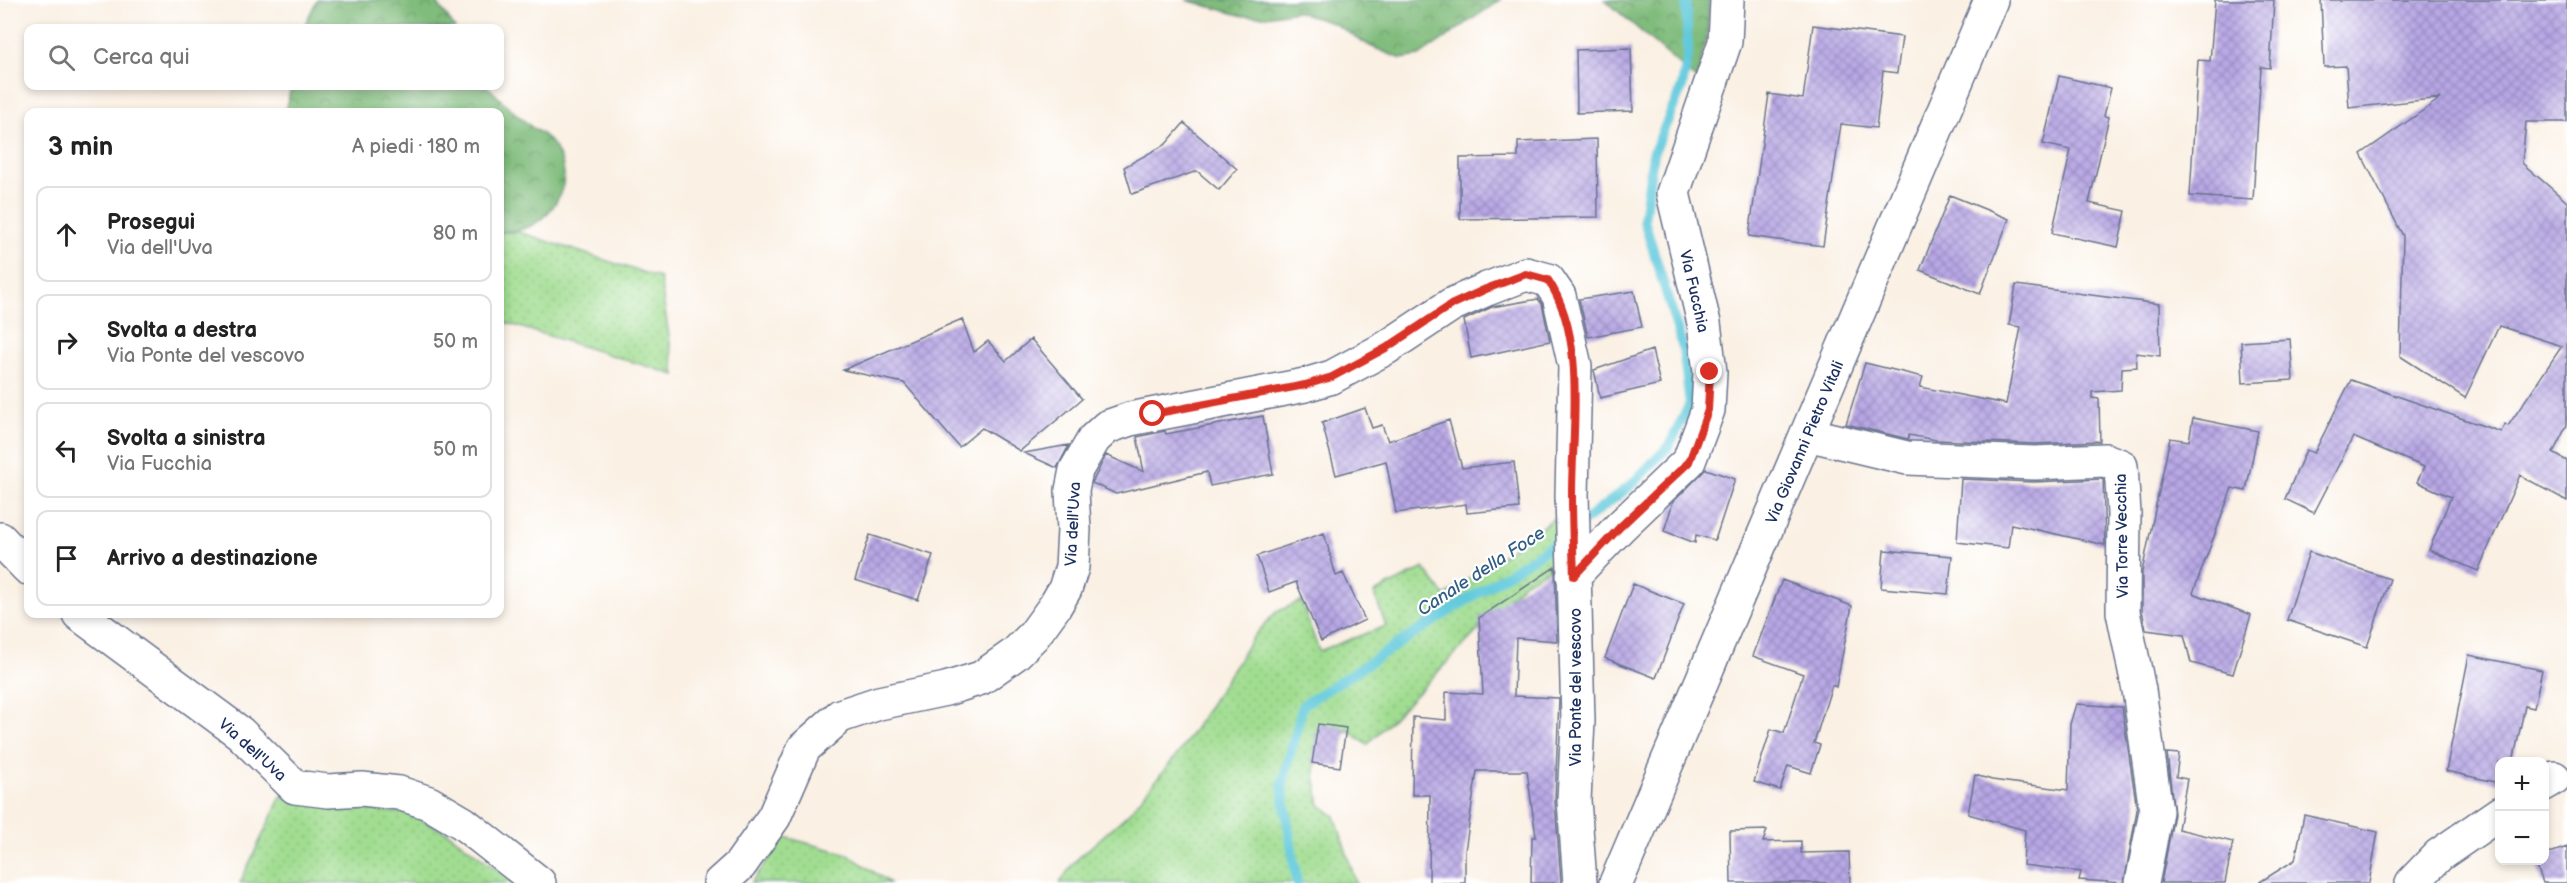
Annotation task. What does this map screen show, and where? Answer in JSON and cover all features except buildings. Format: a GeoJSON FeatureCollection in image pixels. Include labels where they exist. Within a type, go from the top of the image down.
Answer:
{"type":"FeatureCollection","features":[{"type":"Feature","properties":{"kind":"street","name":"Via Fucchia"},"geometry":{"type":"LineString","coordinates":[[1573,570],[1689,462],[1708,410],[1710,372],[1704,323],[1672,192],[1725,42],[1727,0]]}},
{"type":"Feature","properties":{"kind":"street","name":"Via Giovanni Pietro Vitali"},"geometry":{"type":"LineString","coordinates":[[1616,883],[1991,0]]}},
{"type":"Feature","properties":{"kind":"street","name":"Via dell'Uva"},"geometry":{"type":"LineString","coordinates":[[720,883],[740,865],[774,817],[804,748],[840,716],[981,678],[1015,654],[1034,635],[1065,589],[1072,567],[1074,530],[1072,490],[1076,470],[1089,446],[1107,427],[1130,418],[1284,389],[1332,377],[1386,348],[1451,305],[1486,289],[1526,274],[1548,280]]}},
{"type":"Feature","properties":{"kind":"street","name":"Via Ponte del vescovo"},"geometry":{"type":"LineString","coordinates":[[1548,280],[1559,296],[1575,366],[1573,570],[1577,619],[1578,721],[1574,800],[1580,883]]}},
{"type":"Feature","properties":{"kind":"street","name":"Via Torre Vecchia"},"geometry":{"type":"LineString","coordinates":[[1808,434],[1907,458],[2035,463],[2105,460],[2121,466],[2124,514],[2123,612],[2139,690],[2156,811],[2142,883]]}},
{"type":"Feature","properties":{"kind":"street"},"geometry":{"type":"LineString","coordinates":[[0,539],[24,564]]}},
{"type":"Feature","properties":{"kind":"street","name":"Via dell'Uva"},"geometry":{"type":"LineString","coordinates":[[84,618],[240,733],[295,787],[328,791],[362,789],[399,793],[429,803],[463,823],[539,883]]}},
{"type":"Feature","properties":{"kind":"street"},"geometry":{"type":"LineString","coordinates":[[2412,883],[2439,855],[2495,816]]}},
{"type":"Feature","properties":{"kind":"green space"},"geometry":{"type":"Polygon","coordinates":[[[317,0],[435,0],[452,24],[305,24],[317,0]]]}},
{"type":"Feature","properties":{"kind":"green space"},"geometry":{"type":"Polygon","coordinates":[[[1186,0],[1500,0],[1419,56],[1401,59],[1370,46],[1335,24],[1296,11],[1267,16],[1243,16],[1186,0]]]}},
{"type":"Feature","properties":{"kind":"green space"},"geometry":{"type":"Polygon","coordinates":[[[1605,0],[1709,0],[1708,28],[1697,80],[1605,0]]]}},
{"type":"Feature","properties":{"kind":"green space"},"geometry":{"type":"Polygon","coordinates":[[[290,90],[491,90],[554,146],[564,172],[562,190],[552,208],[535,224],[515,231],[504,232],[504,108],[287,108],[290,90]]]}},
{"type":"Feature","properties":{"kind":"green space"},"geometry":{"type":"Polygon","coordinates":[[[504,232],[519,232],[660,278],[675,375],[504,322],[504,232]]]}},
{"type":"Feature","properties":{"kind":"green space"},"geometry":{"type":"Polygon","coordinates":[[[1553,519],[1560,523],[1558,564],[1525,582],[1367,745],[1350,731],[1316,733],[1315,775],[1320,805],[1335,816],[1356,883],[1060,883],[1074,862],[1128,814],[1181,750],[1254,636],[1276,612],[1301,601],[1319,651],[1386,626],[1374,593],[1424,568],[1445,596],[1553,519]]]}},
{"type":"Feature","properties":{"kind":"green space"},"geometry":{"type":"Polygon","coordinates":[[[281,796],[410,814],[450,834],[515,883],[240,883],[281,796]]]}},
{"type":"Feature","properties":{"kind":"green space"},"geometry":{"type":"Polygon","coordinates":[[[785,837],[847,854],[890,883],[751,883],[785,837]]]}},
{"type":"Feature","properties":{"kind":"waterway","name":"Canale della Foce"},"geometry":{"type":"LineString","coordinates":[[1579,525],[1630,486],[1669,446],[1690,404],[1683,348],[1644,220],[1653,154],[1682,87],[1688,55],[1686,0]]}},
{"type":"Feature","properties":{"kind":"waterway","name":"Canale della Foce"},"geometry":{"type":"LineString","coordinates":[[1297,883],[1282,785],[1303,705],[1542,552],[1566,534]]}},
{"type":"Feature","properties":{"kind":"route"},"geometry":{"type":"LineString","coordinates":[[1153,414],[1244,398],[1332,377],[1386,348],[1451,305],[1486,289],[1526,274],[1548,280],[1559,296],[1575,366],[1572,495],[1574,576],[1620,527],[1689,462],[1708,410],[1710,372]]}}]}
